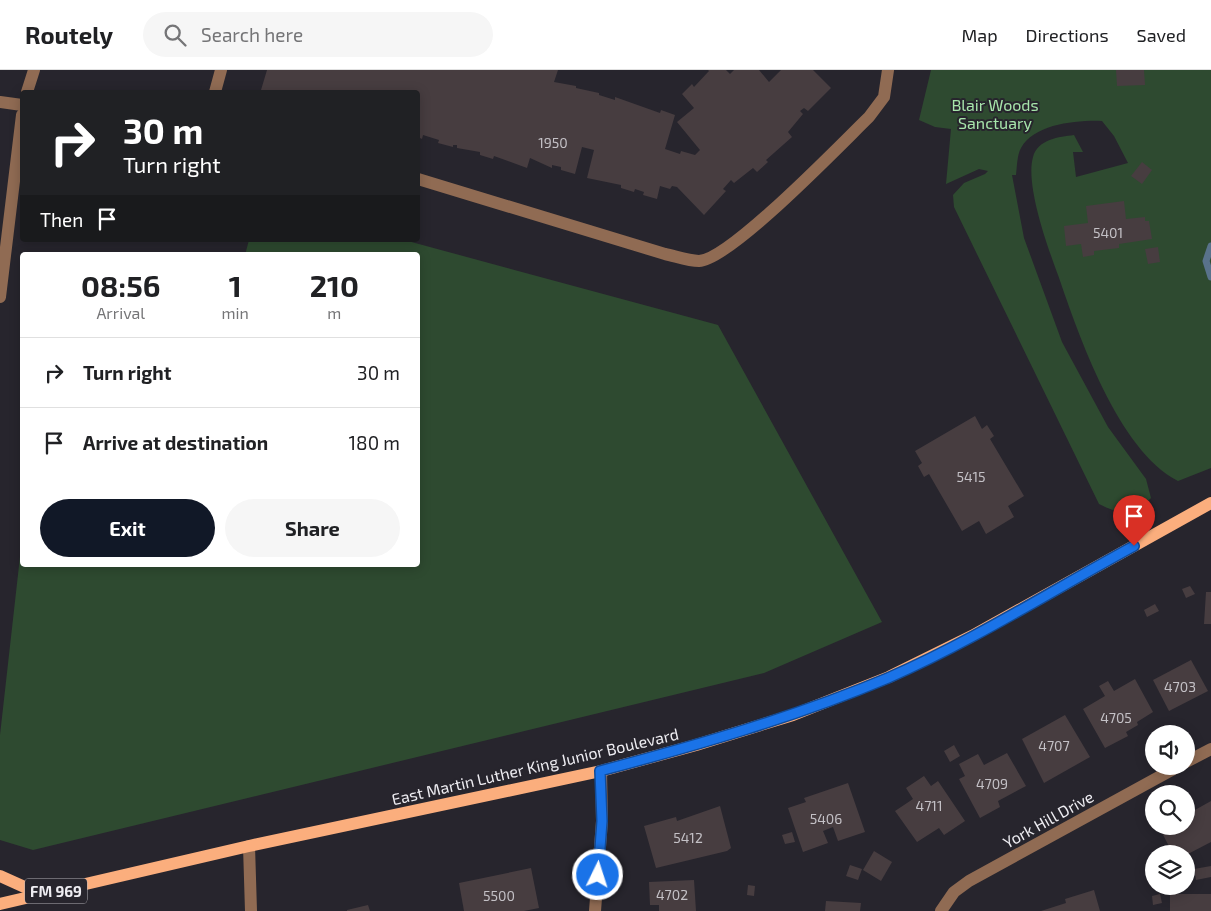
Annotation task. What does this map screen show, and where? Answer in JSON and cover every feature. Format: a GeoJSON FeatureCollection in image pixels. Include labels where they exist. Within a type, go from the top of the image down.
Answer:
{"type":"FeatureCollection","features":[{"type":"Feature","properties":{"kind":"main road","name":"East Martin Luther King Junior Boulevard"},"geometry":{"type":"LineString","coordinates":[[0,904],[249,846],[600,771],[696,745],[793,715],[889,677],[972,636],[1211,503]]}},
{"type":"Feature","properties":{"kind":"main road"},"geometry":{"type":"LineString","coordinates":[[0,876],[40,894]]}},
{"type":"Feature","properties":{"kind":"street"},"geometry":{"type":"LineString","coordinates":[[28,90],[34,70]]}},
{"type":"Feature","properties":{"kind":"street"},"geometry":{"type":"LineString","coordinates":[[216,90],[221,70]]}},
{"type":"Feature","properties":{"kind":"street"},"geometry":{"type":"LineString","coordinates":[[420,180],[665,254],[700,261],[726,249],[757,224],[869,117],[884,97],[888,70]]}},
{"type":"Feature","properties":{"kind":"street"},"geometry":{"type":"LineString","coordinates":[[0,102],[20,105]]}},
{"type":"Feature","properties":{"kind":"street"},"geometry":{"type":"LineString","coordinates":[[0,297],[20,132]]}},
{"type":"Feature","properties":{"kind":"street"},"geometry":{"type":"LineString","coordinates":[[1195,757],[1211,749]]}},
{"type":"Feature","properties":{"kind":"street"},"geometry":{"type":"LineString","coordinates":[[595,911],[602,821],[600,771]]}},
{"type":"Feature","properties":{"kind":"street","name":"York Hill Drive"},"geometry":{"type":"LineString","coordinates":[[941,911],[954,892],[969,880],[1162,775]]}},
{"type":"Feature","properties":{"kind":"street"},"geometry":{"type":"LineString","coordinates":[[249,846],[251,911]]}},
{"type":"Feature","properties":{"kind":"green space","name":"Blair Woods Sanctuary"},"geometry":{"type":"Polygon","coordinates":[[[931,70],[1211,70],[1211,468],[1178,481],[1156,466],[1137,444],[1119,418],[1089,359],[1039,216],[1032,183],[1031,169],[1033,157],[1039,146],[1044,143],[1074,135],[1083,152],[1073,152],[1076,177],[1128,163],[1114,136],[1102,121],[1081,121],[1057,125],[1027,140],[1020,151],[1016,175],[1012,175],[1024,238],[1062,342],[1108,427],[1146,479],[1151,498],[1138,508],[1126,512],[1120,512],[1099,504],[954,207],[953,195],[964,183],[988,171],[979,169],[946,184],[951,129],[935,127],[919,120],[931,70]]]}},
{"type":"Feature","properties":{"kind":"green space"},"geometry":{"type":"Polygon","coordinates":[[[248,242],[411,242],[718,325],[882,622],[764,673],[33,850],[0,840],[0,735],[20,557],[20,567],[420,567],[420,252],[246,252],[248,242]]]}},
{"type":"Feature","properties":{"kind":"building"},"geometry":{"type":"Polygon","coordinates":[[[267,70],[558,70],[554,82],[576,86],[576,88],[599,93],[599,95],[615,100],[615,97],[660,113],[661,110],[675,115],[665,149],[680,154],[681,151],[695,155],[700,150],[677,122],[694,108],[682,94],[692,84],[694,87],[708,70],[726,70],[730,74],[734,70],[759,70],[769,82],[781,70],[813,70],[831,88],[808,111],[804,108],[800,111],[803,114],[788,132],[792,137],[766,160],[768,162],[757,172],[753,168],[734,183],[731,180],[723,189],[726,191],[704,215],[677,187],[672,186],[670,189],[660,186],[657,199],[643,195],[644,192],[635,189],[634,192],[621,188],[621,185],[587,178],[594,150],[582,147],[575,174],[561,170],[561,167],[552,165],[552,168],[530,158],[527,168],[494,156],[493,159],[480,155],[480,152],[457,148],[457,145],[453,145],[453,147],[438,143],[439,140],[423,135],[422,139],[420,138],[420,90],[261,90],[267,70]]]}},
{"type":"Feature","properties":{"kind":"building"},"geometry":{"type":"Polygon","coordinates":[[[1116,70],[1144,70],[1145,85],[1117,86],[1116,70]]]}},
{"type":"Feature","properties":{"kind":"building"},"geometry":{"type":"Polygon","coordinates":[[[1142,162],[1152,170],[1142,184],[1131,176],[1142,162]]]}},
{"type":"Feature","properties":{"kind":"building"},"geometry":{"type":"Polygon","coordinates":[[[1124,201],[1126,219],[1145,217],[1145,221],[1149,221],[1152,239],[1119,244],[1119,248],[1094,251],[1094,255],[1083,257],[1081,244],[1066,246],[1064,226],[1088,223],[1086,206],[1124,201]]]}},
{"type":"Feature","properties":{"kind":"building"},"geometry":{"type":"Polygon","coordinates":[[[1158,247],[1160,262],[1148,264],[1145,249],[1158,247]]]}},
{"type":"Feature","properties":{"kind":"building"},"geometry":{"type":"Polygon","coordinates":[[[975,416],[982,429],[987,425],[994,436],[990,439],[1024,496],[1008,506],[1014,517],[986,534],[979,521],[962,531],[929,474],[924,477],[918,466],[922,463],[915,451],[975,416]]]}},
{"type":"Feature","properties":{"kind":"building"},"geometry":{"type":"Polygon","coordinates":[[[1190,586],[1195,594],[1186,598],[1182,589],[1190,586]]]}},
{"type":"Feature","properties":{"kind":"building"},"geometry":{"type":"Polygon","coordinates":[[[1206,592],[1211,592],[1211,624],[1204,624],[1206,592]]]}},
{"type":"Feature","properties":{"kind":"building"},"geometry":{"type":"Polygon","coordinates":[[[1155,604],[1159,611],[1147,617],[1144,610],[1155,604]]]}},
{"type":"Feature","properties":{"kind":"building"},"geometry":{"type":"Polygon","coordinates":[[[1191,660],[1208,691],[1169,711],[1153,680],[1191,660]]]}},
{"type":"Feature","properties":{"kind":"building"},"geometry":{"type":"Polygon","coordinates":[[[1135,679],[1153,712],[1137,722],[1138,725],[1126,732],[1128,736],[1105,748],[1083,709],[1105,696],[1099,686],[1108,681],[1114,691],[1135,679]]]}},
{"type":"Feature","properties":{"kind":"building"},"geometry":{"type":"Polygon","coordinates":[[[1065,715],[1090,757],[1044,783],[1022,739],[1065,715]]]}},
{"type":"Feature","properties":{"kind":"building"},"geometry":{"type":"Polygon","coordinates":[[[954,745],[960,756],[950,762],[944,751],[954,745]]]}},
{"type":"Feature","properties":{"kind":"building"},"geometry":{"type":"Polygon","coordinates":[[[1007,753],[1026,786],[998,801],[1000,807],[980,818],[959,779],[965,776],[959,764],[978,754],[984,765],[1007,753]]]}},
{"type":"Feature","properties":{"kind":"building"},"geometry":{"type":"Polygon","coordinates":[[[924,776],[931,786],[938,781],[965,821],[944,835],[939,828],[917,842],[895,811],[913,799],[906,788],[924,776]]]}},
{"type":"Feature","properties":{"kind":"building"},"geometry":{"type":"Polygon","coordinates":[[[848,783],[865,832],[838,841],[833,827],[823,831],[828,843],[803,852],[788,808],[806,802],[804,798],[848,783]]]}},
{"type":"Feature","properties":{"kind":"building"},"geometry":{"type":"Polygon","coordinates":[[[1211,801],[1211,842],[1195,850],[1195,845],[1168,845],[1163,835],[1195,835],[1195,810],[1211,801]]]}},
{"type":"Feature","properties":{"kind":"building"},"geometry":{"type":"Polygon","coordinates":[[[720,806],[731,848],[727,851],[656,868],[644,826],[676,817],[677,821],[720,806]]]}},
{"type":"Feature","properties":{"kind":"building"},"geometry":{"type":"Polygon","coordinates":[[[792,832],[795,842],[785,844],[782,835],[792,832]]]}},
{"type":"Feature","properties":{"kind":"building"},"geometry":{"type":"Polygon","coordinates":[[[874,851],[892,862],[881,881],[863,870],[874,851]]]}},
{"type":"Feature","properties":{"kind":"building"},"geometry":{"type":"Polygon","coordinates":[[[850,865],[862,869],[858,880],[846,876],[850,865]]]}},
{"type":"Feature","properties":{"kind":"building"},"geometry":{"type":"Polygon","coordinates":[[[1211,866],[1211,877],[1196,880],[1195,869],[1211,866]]]}},
{"type":"Feature","properties":{"kind":"building"},"geometry":{"type":"Polygon","coordinates":[[[531,868],[539,908],[524,911],[464,911],[459,883],[531,868]]]}},
{"type":"Feature","properties":{"kind":"building"},"geometry":{"type":"Polygon","coordinates":[[[694,880],[696,911],[659,911],[659,905],[650,905],[649,882],[694,880]]]}},
{"type":"Feature","properties":{"kind":"building"},"geometry":{"type":"Polygon","coordinates":[[[748,885],[755,886],[754,896],[747,895],[748,885]]]}},
{"type":"Feature","properties":{"kind":"building"},"geometry":{"type":"Polygon","coordinates":[[[1094,890],[1100,911],[1041,911],[1066,903],[1065,899],[1094,890]]]}},
{"type":"Feature","properties":{"kind":"building"},"geometry":{"type":"Polygon","coordinates":[[[1211,894],[1211,911],[1170,911],[1170,895],[1211,894]]]}},
{"type":"Feature","properties":{"kind":"building"},"geometry":{"type":"Polygon","coordinates":[[[1160,895],[1162,903],[1153,905],[1152,896],[1160,895]]]}},
{"type":"Feature","properties":{"kind":"building"},"geometry":{"type":"Polygon","coordinates":[[[826,901],[861,903],[860,911],[825,911],[826,901]]]}},
{"type":"Feature","properties":{"kind":"building"},"geometry":{"type":"Polygon","coordinates":[[[368,905],[370,911],[347,911],[347,910],[368,905]]]}},
{"type":"Feature","properties":{"kind":"waterway"},"geometry":{"type":"LineString","coordinates":[[1211,246],[1206,261],[1211,277]]}},
{"type":"Feature","properties":{"kind":"route"},"geometry":{"type":"LineString","coordinates":[[598,875],[602,821],[600,771],[696,745],[793,715],[889,677],[972,636],[1134,546]]}}]}
